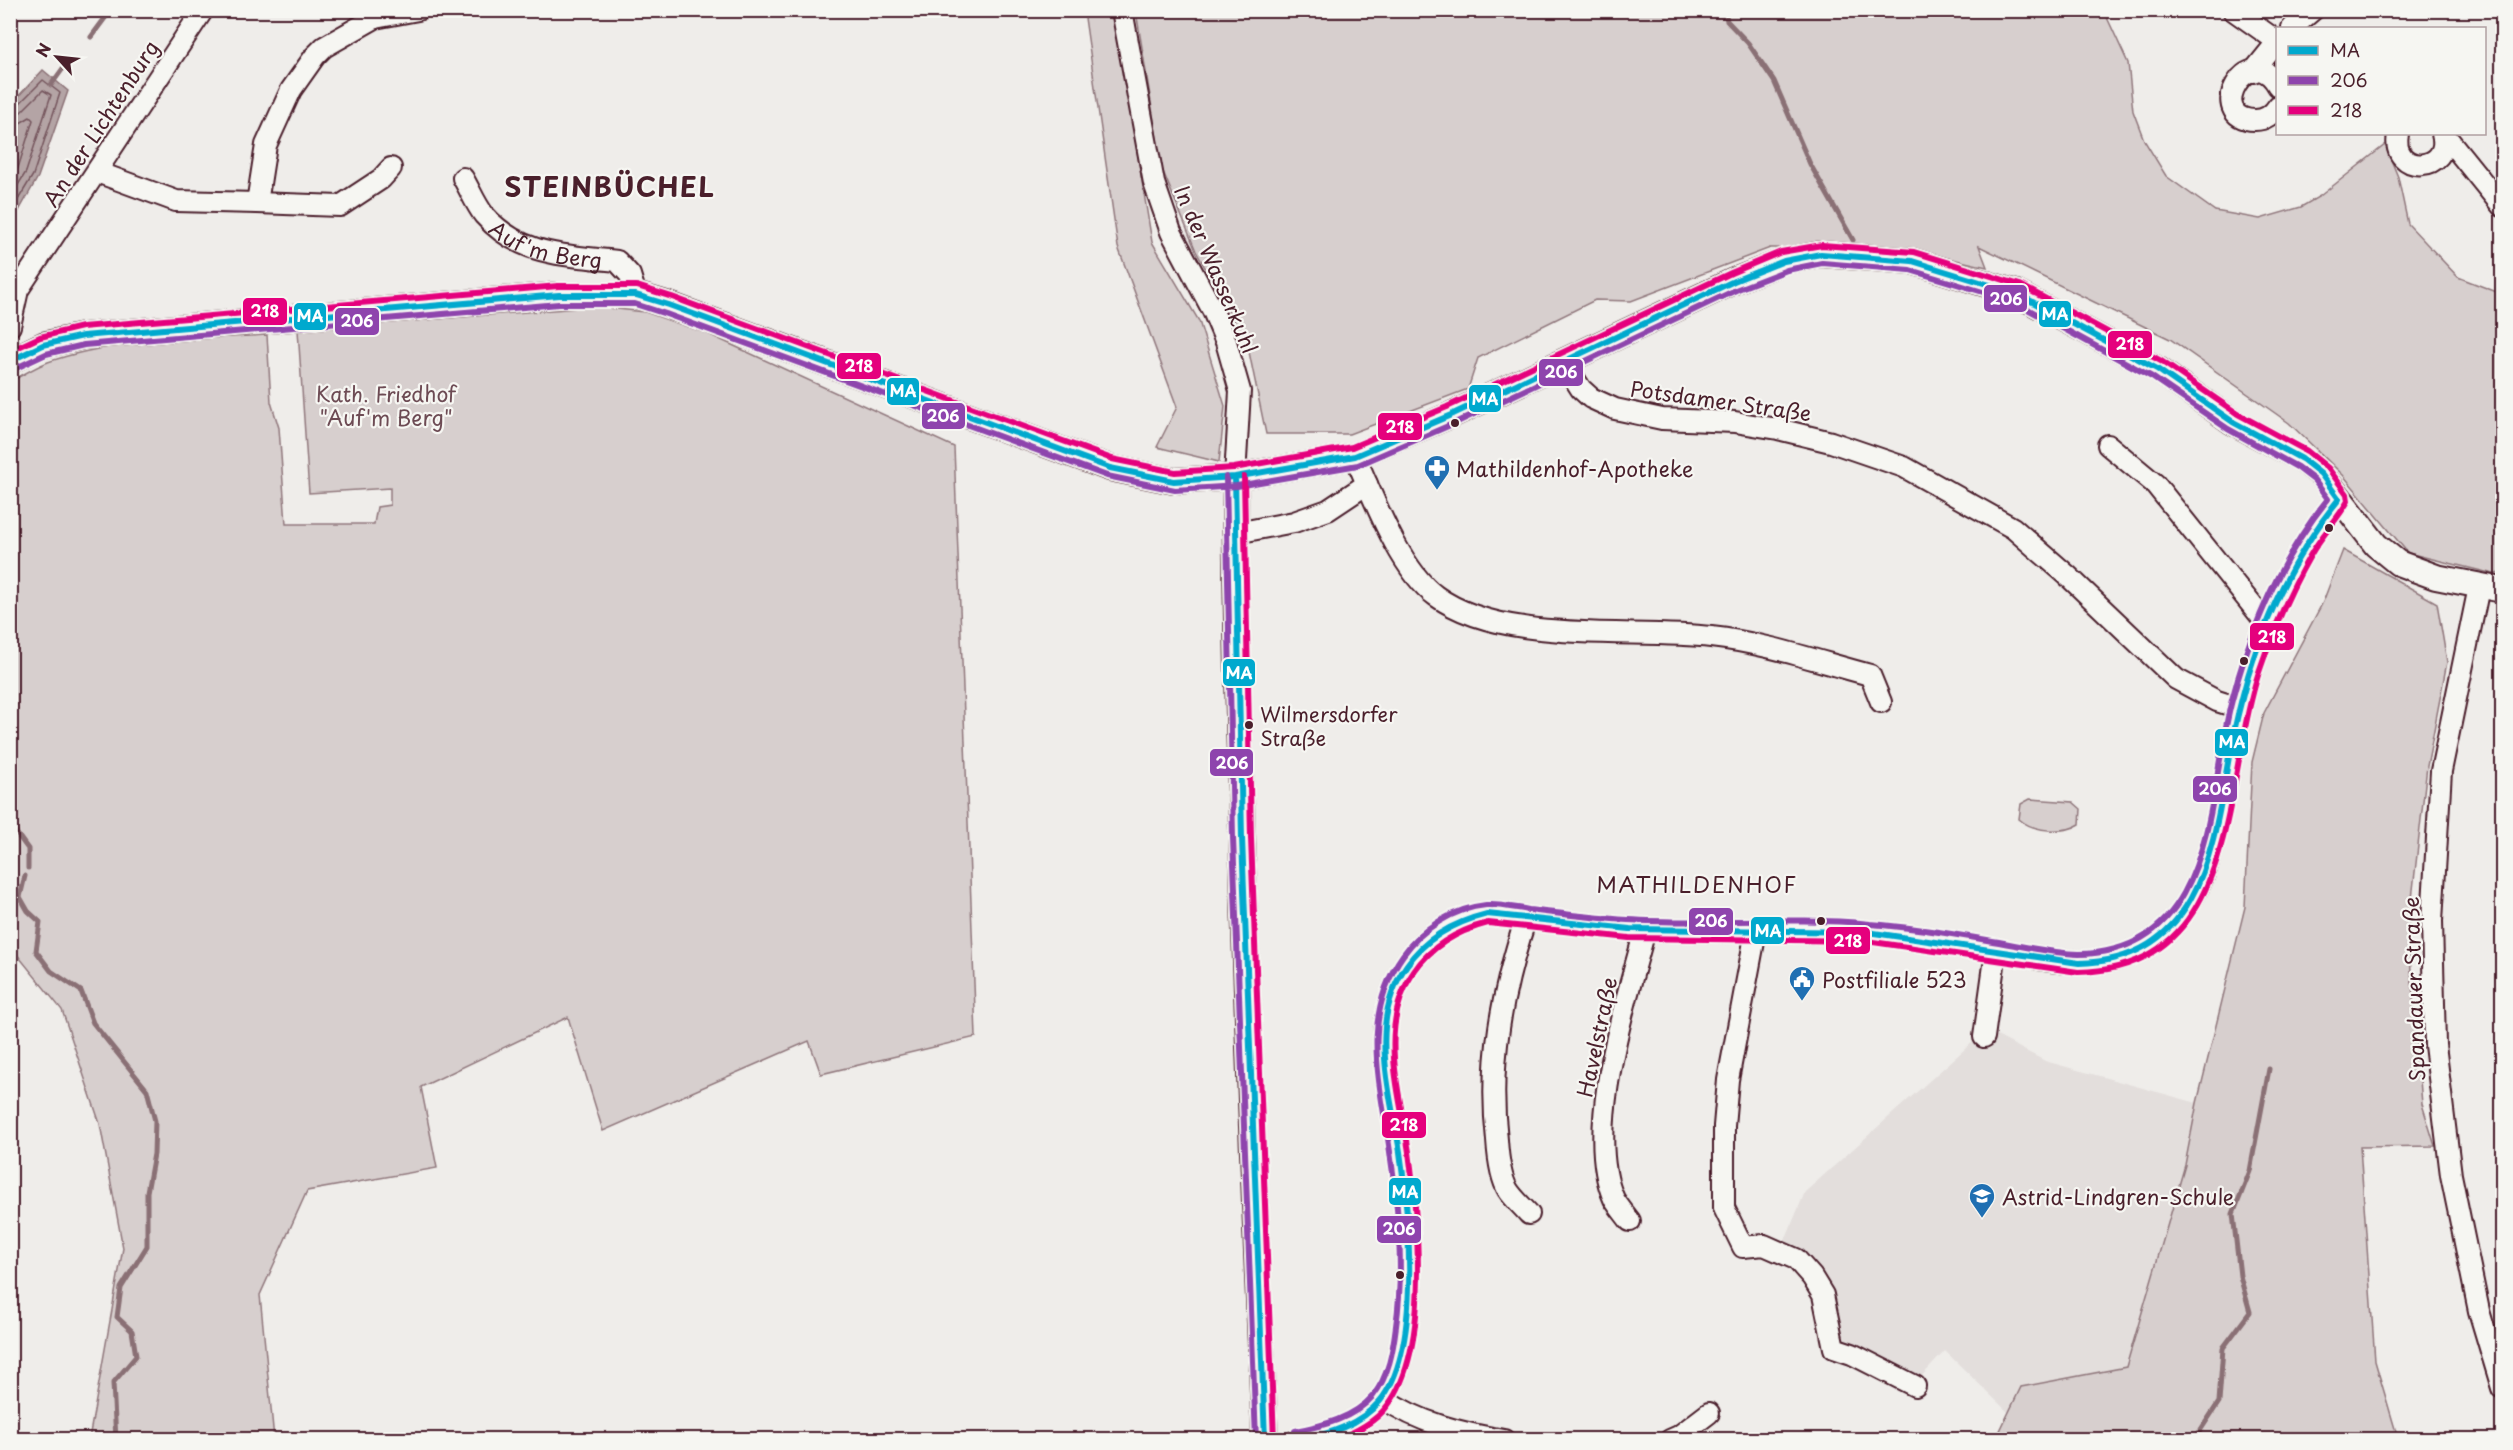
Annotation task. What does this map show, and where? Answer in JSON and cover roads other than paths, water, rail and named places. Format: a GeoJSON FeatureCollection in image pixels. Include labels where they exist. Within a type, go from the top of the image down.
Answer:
{"type":"FeatureCollection","features":[{"type":"Feature","properties":{"kind":"street","name":"An der Lichtenburg"},"geometry":{"type":"LineString","coordinates":[[10,326],[18,290],[203,10]]}},
{"type":"Feature","properties":{"kind":"street"},"geometry":{"type":"LineString","coordinates":[[257,203],[266,145],[291,90],[315,56],[324,47],[375,18],[418,10]]}},
{"type":"Feature","properties":{"kind":"street","name":"In der Wasserkuhl"},"geometry":{"type":"LineString","coordinates":[[1122,10],[1154,183],[1171,232],[1213,310],[1226,342],[1240,391],[1235,477]]}},
{"type":"Feature","properties":{"kind":"street"},"geometry":{"type":"LineString","coordinates":[[2233,10],[2276,40]]}},
{"type":"Feature","properties":{"kind":"street"},"geometry":{"type":"LineString","coordinates":[[2293,27],[2313,10]]}},
{"type":"Feature","properties":{"kind":"street"},"geometry":{"type":"LineString","coordinates":[[2276,42],[2253,72],[2238,78],[2231,101],[2239,114],[2253,120],[2269,116],[2276,106]]}},
{"type":"Feature","properties":{"kind":"street"},"geometry":{"type":"LineString","coordinates":[[2253,72],[2268,75],[2276,85]]}},
{"type":"Feature","properties":{"kind":"street"},"geometry":{"type":"LineString","coordinates":[[2398,135],[2398,148],[2401,155],[2407,161],[2422,165],[2436,159],[2441,152],[2444,144],[2443,135]]}},
{"type":"Feature","properties":{"kind":"street"},"geometry":{"type":"LineString","coordinates":[[2444,135],[2502,206]]}},
{"type":"Feature","properties":{"kind":"street"},"geometry":{"type":"LineString","coordinates":[[97,172],[176,201],[340,206],[381,179],[391,168]]}},
{"type":"Feature","properties":{"kind":"street","name":"Auf'm Berg"},"geometry":{"type":"LineString","coordinates":[[463,178],[484,214],[503,231],[529,248],[548,254],[617,261],[630,275],[636,295]]}},
{"type":"Feature","properties":{"kind":"street","name":"Auf'm Berg"},"geometry":{"type":"LineString","coordinates":[[12,356],[43,345],[83,336],[559,295],[636,295],[669,305],[876,384],[1110,468],[1174,481],[1235,477],[1354,456],[1451,415],[1734,281],[1784,261],[1821,254],[1912,261],[2016,293],[2157,369],[2233,422],[2302,459],[2321,474],[2376,545],[2398,563],[2436,577],[2491,588]]}},
{"type":"Feature","properties":{"kind":"street","name":"Potsdamer Straße"},"geometry":{"type":"LineString","coordinates":[[1563,361],[1581,389],[1590,398],[1615,409],[1662,418],[1735,422],[1778,429],[1832,442],[1904,467],[2013,528],[2067,575],[2176,678],[2217,701],[2239,708]]}},
{"type":"Feature","properties":{"kind":"street"},"geometry":{"type":"LineString","coordinates":[[2108,444],[2155,484],[2267,624]]}},
{"type":"Feature","properties":{"kind":"street"},"geometry":{"type":"LineString","coordinates":[[1354,456],[1397,545],[1417,579],[1457,610],[1480,619],[1513,626],[1713,637],[1764,646],[1870,675],[1881,702]]}},
{"type":"Feature","properties":{"kind":"street"},"geometry":{"type":"LineString","coordinates":[[1235,477],[1239,730],[1265,1440]]}},
{"type":"Feature","properties":{"kind":"street"},"geometry":{"type":"LineString","coordinates":[[1236,533],[1294,522],[1329,510],[1367,484]]}},
{"type":"Feature","properties":{"kind":"street"},"geometry":{"type":"LineString","coordinates":[[1297,1440],[1330,1434],[1350,1425],[1383,1398],[1399,1364],[1404,1342],[1406,1308],[1405,1197],[1384,1042],[1392,991],[1402,969],[1414,953],[1448,926],[1469,917],[1487,914],[1645,930],[1856,931],[2064,963],[2108,961],[2145,948],[2176,922],[2198,888],[2206,867],[2239,708],[2267,624],[2308,540],[2339,499]]}},
{"type":"Feature","properties":{"kind":"street","name":"Spandauer Straße"},"geometry":{"type":"LineString","coordinates":[[2491,588],[2441,771],[2432,921],[2434,1045],[2454,1186],[2479,1311],[2502,1388]]}},
{"type":"Feature","properties":{"kind":"street"},"geometry":{"type":"LineString","coordinates":[[1526,918],[1501,1010],[1494,1055],[1493,1085],[1498,1154],[1507,1189],[1529,1214]]}},
{"type":"Feature","properties":{"kind":"street","name":"Havelstraße"},"geometry":{"type":"LineString","coordinates":[[1630,1221],[1614,1199],[1608,1177],[1604,1149],[1605,1106],[1612,1062],[1645,930]]}},
{"type":"Feature","properties":{"kind":"street"},"geometry":{"type":"LineString","coordinates":[[1756,931],[1728,1080],[1722,1169],[1724,1208],[1743,1247],[1764,1245],[1774,1249],[1796,1259],[1812,1277],[1822,1295],[1834,1348],[1852,1354],[1915,1386]]}},
{"type":"Feature","properties":{"kind":"street"},"geometry":{"type":"LineString","coordinates":[[1984,1036],[1996,951]]}},
{"type":"Feature","properties":{"kind":"street"},"geometry":{"type":"LineString","coordinates":[[1383,1398],[1416,1418],[1455,1430],[1504,1440]]}},
{"type":"Feature","properties":{"kind":"street"},"geometry":{"type":"LineString","coordinates":[[1670,1440],[1679,1436],[1709,1413]]}},
{"type":"Feature","properties":{"kind":"water"},"geometry":{"type":"Polygon","coordinates":[[[43,70],[68,91],[38,177],[11,225],[11,104],[43,70]]]}},
{"type":"Feature","properties":{"kind":"waterway"},"geometry":{"type":"LineString","coordinates":[[91,37],[111,10]]}},
{"type":"Feature","properties":{"kind":"waterway"},"geometry":{"type":"LineString","coordinates":[[1725,10],[1727,21],[1748,43],[1774,81],[1810,164],[1853,240]]}},
{"type":"Feature","properties":{"kind":"waterway"},"geometry":{"type":"LineString","coordinates":[[51,85],[64,67]]}},
{"type":"Feature","properties":{"kind":"waterway"},"geometry":{"type":"LineString","coordinates":[[10,558],[12,597],[10,630]]}},
{"type":"Feature","properties":{"kind":"waterway"},"geometry":{"type":"LineString","coordinates":[[10,817],[17,834],[28,849],[28,868]]}},
{"type":"Feature","properties":{"kind":"waterway"},"geometry":{"type":"LineString","coordinates":[[25,876],[20,897],[28,911],[40,922],[36,951],[51,971],[81,991],[93,1023],[147,1090],[155,1121],[154,1154],[147,1192],[147,1246],[121,1288],[117,1317],[132,1331],[136,1356],[113,1383],[116,1440]]}},
{"type":"Feature","properties":{"kind":"waterway"},"geometry":{"type":"LineString","coordinates":[[2194,1440],[2219,1402],[2223,1348],[2250,1312],[2240,1276],[2233,1214],[2250,1171],[2269,1069]]}},
{"type":"Feature","properties":{"kind":"place","name":"Mathildenhof-Apotheke"},"geometry":{"type":"Point","coordinates":[1437,491]}},
{"type":"Feature","properties":{"kind":"place","name":"Wilmersdorfer Straße"},"geometry":{"type":"Point","coordinates":[1249,725]}},
{"type":"Feature","properties":{"kind":"place","name":"Postfiliale 523"},"geometry":{"type":"Point","coordinates":[1802,1002]}},
{"type":"Feature","properties":{"kind":"place","name":"Astrid-Lindgren-Schule"},"geometry":{"type":"Point","coordinates":[1982,1219]}},
{"type":"Feature","properties":{"kind":"district","name":"STEINBÜCHEL"},"geometry":{"type":"Point","coordinates":[610,185]}},
{"type":"Feature","properties":{"kind":"district","name":"MATHILDENHOF"},"geometry":{"type":"Point","coordinates":[1697,883]}},
{"type":"Feature","properties":{"kind":"park label","name":"Kath. Friedhof \"Auf'm Berg\""},"geometry":{"type":"Point","coordinates":[386,405]}}]}
